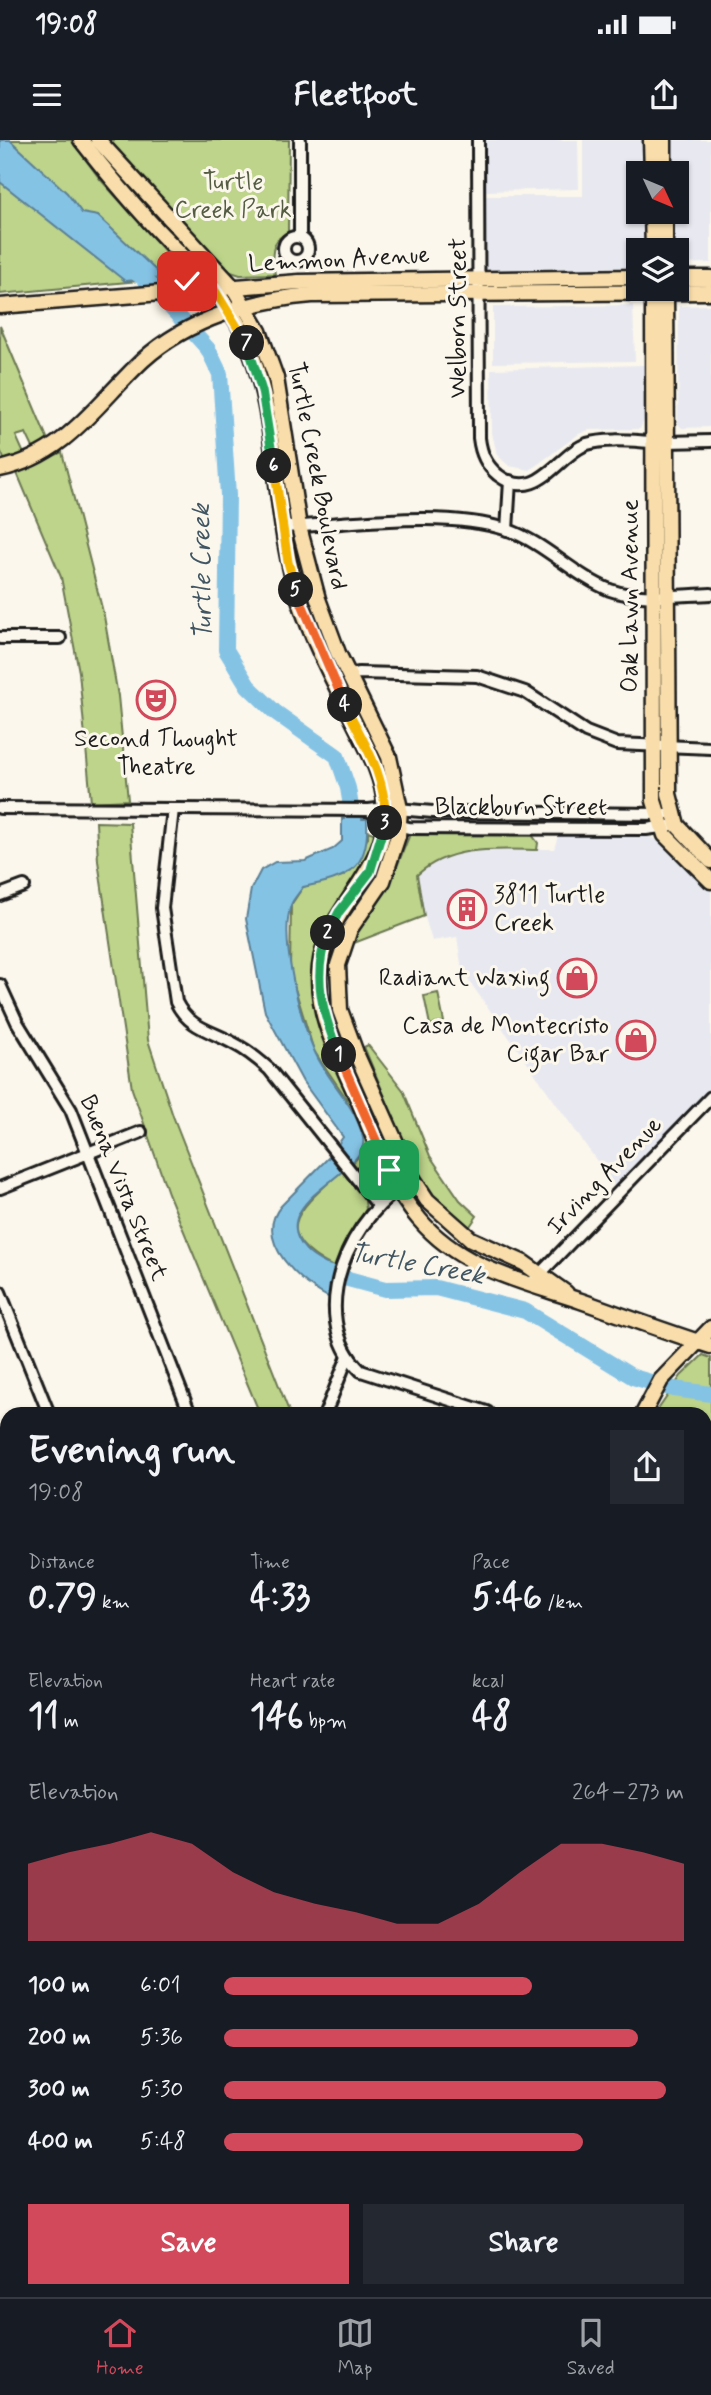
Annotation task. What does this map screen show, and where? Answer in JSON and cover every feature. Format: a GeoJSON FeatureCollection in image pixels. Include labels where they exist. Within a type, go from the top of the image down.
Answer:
{"type":"FeatureCollection","features":[{"type":"Feature","properties":{"kind":"main road","name":"Turtle Creek Boulevard"},"geometry":{"type":"LineString","coordinates":[[81,140],[142,214],[214,289],[244,336],[254,363],[269,429],[283,527],[300,603],[334,683],[373,759],[390,813],[400,827],[383,881],[349,929],[340,955],[338,999],[352,1042],[413,1181],[440,1215],[471,1239],[540,1273],[573,1298]]}},
{"type":"Feature","properties":{"kind":"main road","name":"Turtle Creek Boulevard"},"geometry":{"type":"LineString","coordinates":[[98,140],[233,287],[246,307],[272,362],[285,426],[299,527],[317,599],[389,757],[390,813],[370,872],[339,912],[322,951],[320,998],[336,1048],[398,1188],[427,1228],[460,1255],[529,1285],[573,1298],[700,1345]]}},
{"type":"Feature","properties":{"kind":"main road"},"geometry":{"type":"LineString","coordinates":[[652,140],[652,161]]}},
{"type":"Feature","properties":{"kind":"main road"},"geometry":{"type":"LineString","coordinates":[[664,140],[664,161]]}},
{"type":"Feature","properties":{"kind":"main road"},"geometry":{"type":"LineString","coordinates":[[183,289],[189,278],[191,265]]}},
{"type":"Feature","properties":{"kind":"main road","name":"Lemmon Avenue"},"geometry":{"type":"LineString","coordinates":[[0,306],[183,289],[307,282],[626,277]]}},
{"type":"Feature","properties":{"kind":"main road"},"geometry":{"type":"LineString","coordinates":[[689,278],[711,278]]}},
{"type":"Feature","properties":{"kind":"main road","name":"Lemmon Avenue"},"geometry":{"type":"LineString","coordinates":[[0,469],[27,461],[63,441],[145,359],[178,336],[246,307],[312,295],[626,291]]}},
{"type":"Feature","properties":{"kind":"main road","name":"Lemmon Avenue"},"geometry":{"type":"LineString","coordinates":[[689,291],[711,292]]}},
{"type":"Feature","properties":{"kind":"main road","name":"Oak Lawn Avenue"},"geometry":{"type":"LineString","coordinates":[[659,301],[659,822]]}},
{"type":"Feature","properties":{"kind":"main road"},"geometry":{"type":"LineString","coordinates":[[269,429],[285,426]]}},
{"type":"Feature","properties":{"kind":"main road"},"geometry":{"type":"LineString","coordinates":[[334,683],[350,676]]}},
{"type":"Feature","properties":{"kind":"main road","name":"Oak Lawn Avenue"},"geometry":{"type":"LineString","coordinates":[[661,748],[675,819]]}},
{"type":"Feature","properties":{"kind":"main road"},"geometry":{"type":"LineString","coordinates":[[675,819],[711,861]]}},
{"type":"Feature","properties":{"kind":"main road"},"geometry":{"type":"LineString","coordinates":[[659,822],[671,843],[711,881]]}},
{"type":"Feature","properties":{"kind":"main road"},"geometry":{"type":"LineString","coordinates":[[336,1048],[352,1042]]}},
{"type":"Feature","properties":{"kind":"main road"},"geometry":{"type":"LineString","coordinates":[[460,1255],[471,1239]]}},
{"type":"Feature","properties":{"kind":"main road"},"geometry":{"type":"LineString","coordinates":[[647,1407],[662,1380],[700,1345],[711,1328]]}},
{"type":"Feature","properties":{"kind":"street"},"geometry":{"type":"LineString","coordinates":[[300,140],[300,237]]}},
{"type":"Feature","properties":{"kind":"street","name":"Welborn Street"},"geometry":{"type":"LineString","coordinates":[[478,140],[480,449],[494,471],[510,481]]}},
{"type":"Feature","properties":{"kind":"street"},"geometry":{"type":"LineString","coordinates":[[507,530],[510,481],[528,483],[543,478],[586,444],[711,441]]}},
{"type":"Feature","properties":{"kind":"street"},"geometry":{"type":"LineString","coordinates":[[283,527],[440,520],[507,530],[553,554],[603,586],[622,593],[711,594]]}},
{"type":"Feature","properties":{"kind":"street"},"geometry":{"type":"LineString","coordinates":[[0,638],[60,638]]}},
{"type":"Feature","properties":{"kind":"street"},"geometry":{"type":"LineString","coordinates":[[350,676],[358,673],[451,674],[490,679],[526,692],[595,736],[629,747],[711,748]]}},
{"type":"Feature","properties":{"kind":"street"},"geometry":{"type":"LineString","coordinates":[[0,808],[318,808],[390,813]]}},
{"type":"Feature","properties":{"kind":"street"},"geometry":{"type":"LineString","coordinates":[[173,809],[162,908],[176,1002],[194,1026],[231,1041],[259,1059],[377,1205]]}},
{"type":"Feature","properties":{"kind":"street","name":"Blackburn Street"},"geometry":{"type":"LineString","coordinates":[[390,813],[548,814],[659,822]]}},
{"type":"Feature","properties":{"kind":"street"},"geometry":{"type":"LineString","coordinates":[[547,828],[548,814]]}},
{"type":"Feature","properties":{"kind":"street","name":"Blackburn Street"},"geometry":{"type":"LineString","coordinates":[[400,827],[547,828],[675,819]]}},
{"type":"Feature","properties":{"kind":"street"},"geometry":{"type":"LineString","coordinates":[[0,895],[24,886]]}},
{"type":"Feature","properties":{"kind":"street","name":"Buena Vista Street"},"geometry":{"type":"LineString","coordinates":[[0,985],[17,1023],[64,1095],[187,1407]]}},
{"type":"Feature","properties":{"kind":"street","name":"Irving Avenue"},"geometry":{"type":"LineString","coordinates":[[529,1285],[711,1097]]}},
{"type":"Feature","properties":{"kind":"street"},"geometry":{"type":"LineString","coordinates":[[0,1188],[141,1132]]}},
{"type":"Feature","properties":{"kind":"street"},"geometry":{"type":"LineString","coordinates":[[413,1181],[398,1188],[377,1205],[342,1265],[333,1315],[354,1364],[473,1407]]}},
{"type":"Feature","properties":{"kind":"street"},"geometry":{"type":"LineString","coordinates":[[0,1292],[46,1407]]}},
{"type":"Feature","properties":{"kind":"street"},"geometry":{"type":"LineString","coordinates":[[337,1381],[348,1373],[354,1364]]}},
{"type":"Feature","properties":{"kind":"street"},"geometry":{"type":"LineString","coordinates":[[328,1407],[337,1381],[354,1364]]}},
{"type":"Feature","properties":{"kind":"shaded area"},"geometry":{"type":"Polygon","coordinates":[[[484,140],[578,140],[579,189],[485,191],[484,140]]]}},
{"type":"Feature","properties":{"kind":"shaded area"},"geometry":{"type":"Polygon","coordinates":[[[583,140],[646,140],[646,161],[626,161],[626,224],[646,224],[646,238],[626,238],[626,271],[486,272],[485,196],[583,196],[583,140]]]}},
{"type":"Feature","properties":{"kind":"shaded area"},"geometry":{"type":"Polygon","coordinates":[[[669,140],[711,140],[711,263],[689,264],[689,238],[670,238],[669,224],[690,224],[690,161],[669,161],[669,140]]]}},
{"type":"Feature","properties":{"kind":"shaded area"},"geometry":{"type":"Polygon","coordinates":[[[633,305],[635,361],[493,363],[493,307],[633,305]]]}},
{"type":"Feature","properties":{"kind":"shaded area"},"geometry":{"type":"Polygon","coordinates":[[[711,305],[711,427],[682,428],[678,424],[679,306],[711,305]]]}},
{"type":"Feature","properties":{"kind":"shaded area"},"geometry":{"type":"Polygon","coordinates":[[[644,365],[644,420],[640,429],[589,430],[579,434],[530,470],[509,466],[497,455],[492,433],[491,369],[644,365]]]}},
{"type":"Feature","properties":{"kind":"shaded area"},"geometry":{"type":"Polygon","coordinates":[[[642,835],[658,840],[711,888],[711,1090],[616,1188],[462,971],[457,937],[432,941],[420,901],[417,874],[429,864],[476,849],[554,849],[558,836],[642,835]]]}},
{"type":"Feature","properties":{"kind":"green space","name":"Turtle Creek Park"},"geometry":{"type":"Polygon","coordinates":[[[0,140],[71,140],[100,179],[180,268],[181,277],[0,294],[0,140]]]}},
{"type":"Feature","properties":{"kind":"green space","name":"Turtle Creek Park"},"geometry":{"type":"Polygon","coordinates":[[[106,140],[289,140],[288,233],[278,239],[273,250],[275,274],[240,275],[228,271],[106,140]]]}},
{"type":"Feature","properties":{"kind":"green space"},"geometry":{"type":"Polygon","coordinates":[[[0,326],[50,445],[35,452],[26,433],[16,436],[25,456],[5,461],[0,450],[0,326]]]}},
{"type":"Feature","properties":{"kind":"green space"},"geometry":{"type":"Polygon","coordinates":[[[62,452],[104,616],[118,696],[128,800],[91,802],[79,672],[61,577],[17,473],[62,452]]]}},
{"type":"Feature","properties":{"kind":"green space"},"geometry":{"type":"Polygon","coordinates":[[[96,822],[130,823],[148,1040],[173,1116],[287,1407],[257,1407],[168,1193],[132,1089],[98,861],[96,822]]]}},
{"type":"Feature","properties":{"kind":"green space"},"geometry":{"type":"Polygon","coordinates":[[[368,831],[376,834],[369,861],[329,915],[320,936],[313,976],[385,1179],[384,1188],[376,1193],[350,1166],[360,1155],[346,1098],[314,1051],[290,972],[291,905],[303,887],[343,876],[368,838],[368,831]]]}},
{"type":"Feature","properties":{"kind":"green space"},"geometry":{"type":"Polygon","coordinates":[[[410,834],[532,835],[538,843],[537,850],[474,851],[444,858],[430,865],[417,875],[424,916],[349,945],[392,879],[410,834]]]}},
{"type":"Feature","properties":{"kind":"green space"},"geometry":{"type":"Polygon","coordinates":[[[438,993],[444,1022],[430,1025],[424,996],[438,993]]]}},
{"type":"Feature","properties":{"kind":"green space"},"geometry":{"type":"Polygon","coordinates":[[[368,1045],[403,1090],[430,1156],[460,1200],[477,1216],[468,1229],[433,1197],[416,1171],[364,1047],[368,1045]]]}},
{"type":"Feature","properties":{"kind":"green space"},"geometry":{"type":"Polygon","coordinates":[[[344,1169],[364,1194],[366,1209],[335,1268],[313,1255],[301,1243],[296,1231],[304,1207],[344,1169]]]}},
{"type":"Feature","properties":{"kind":"green space"},"geometry":{"type":"Polygon","coordinates":[[[703,1355],[711,1358],[711,1407],[660,1407],[681,1376],[703,1355]]]}},
{"type":"Feature","properties":{"kind":"water"},"geometry":{"type":"Polygon","coordinates":[[[0,140],[10,140],[67,193],[82,213],[98,216],[164,278],[125,281],[0,182],[0,140]]]}},
{"type":"Feature","properties":{"kind":"water"},"geometry":{"type":"Polygon","coordinates":[[[342,819],[367,819],[365,850],[360,861],[344,875],[303,887],[291,905],[288,920],[289,958],[308,1036],[320,1061],[354,1114],[363,1138],[361,1151],[351,1163],[307,1202],[297,1217],[296,1233],[306,1250],[337,1270],[332,1299],[295,1273],[276,1247],[273,1233],[274,1219],[281,1206],[330,1156],[343,1137],[303,1082],[265,1012],[246,919],[251,889],[261,870],[275,862],[305,861],[333,849],[342,841],[342,819]]]}},
{"type":"Feature","properties":{"kind":"waterway","name":"Turtle Creek"},"geometry":{"type":"LineString","coordinates":[[130,268],[147,281],[208,349],[220,374],[228,495],[226,650],[248,686],[275,712],[337,756],[348,788],[354,825],[352,838]]}},
{"type":"Feature","properties":{"kind":"waterway","name":"Turtle Creek"},"geometry":{"type":"LineString","coordinates":[[326,1273],[385,1289],[436,1288],[525,1311],[633,1377],[674,1389],[711,1394]]}},
{"type":"Feature","properties":{"kind":"place","name":"Second Thought Theatre"},"geometry":{"type":"Point","coordinates":[156,700]}},
{"type":"Feature","properties":{"kind":"place","name":"3811 Turtle Creek"},"geometry":{"type":"Point","coordinates":[467,909]}},
{"type":"Feature","properties":{"kind":"place","name":"Radiant Waxing"},"geometry":{"type":"Point","coordinates":[577,978]}},
{"type":"Feature","properties":{"kind":"place","name":"Casa de Montecristo Cigar Bar"},"geometry":{"type":"Point","coordinates":[636,1040]}},
{"type":"Feature","properties":{"kind":"route"},"geometry":{"type":"LineString","coordinates":[[187,281],[178,290],[214,289],[244,336],[268,418],[288,562],[300,603],[334,683],[373,759],[382,789],[386,808],[383,833],[370,872],[330,928],[322,951],[319,987],[329,1029],[343,1066],[389,1170]]}}]}
